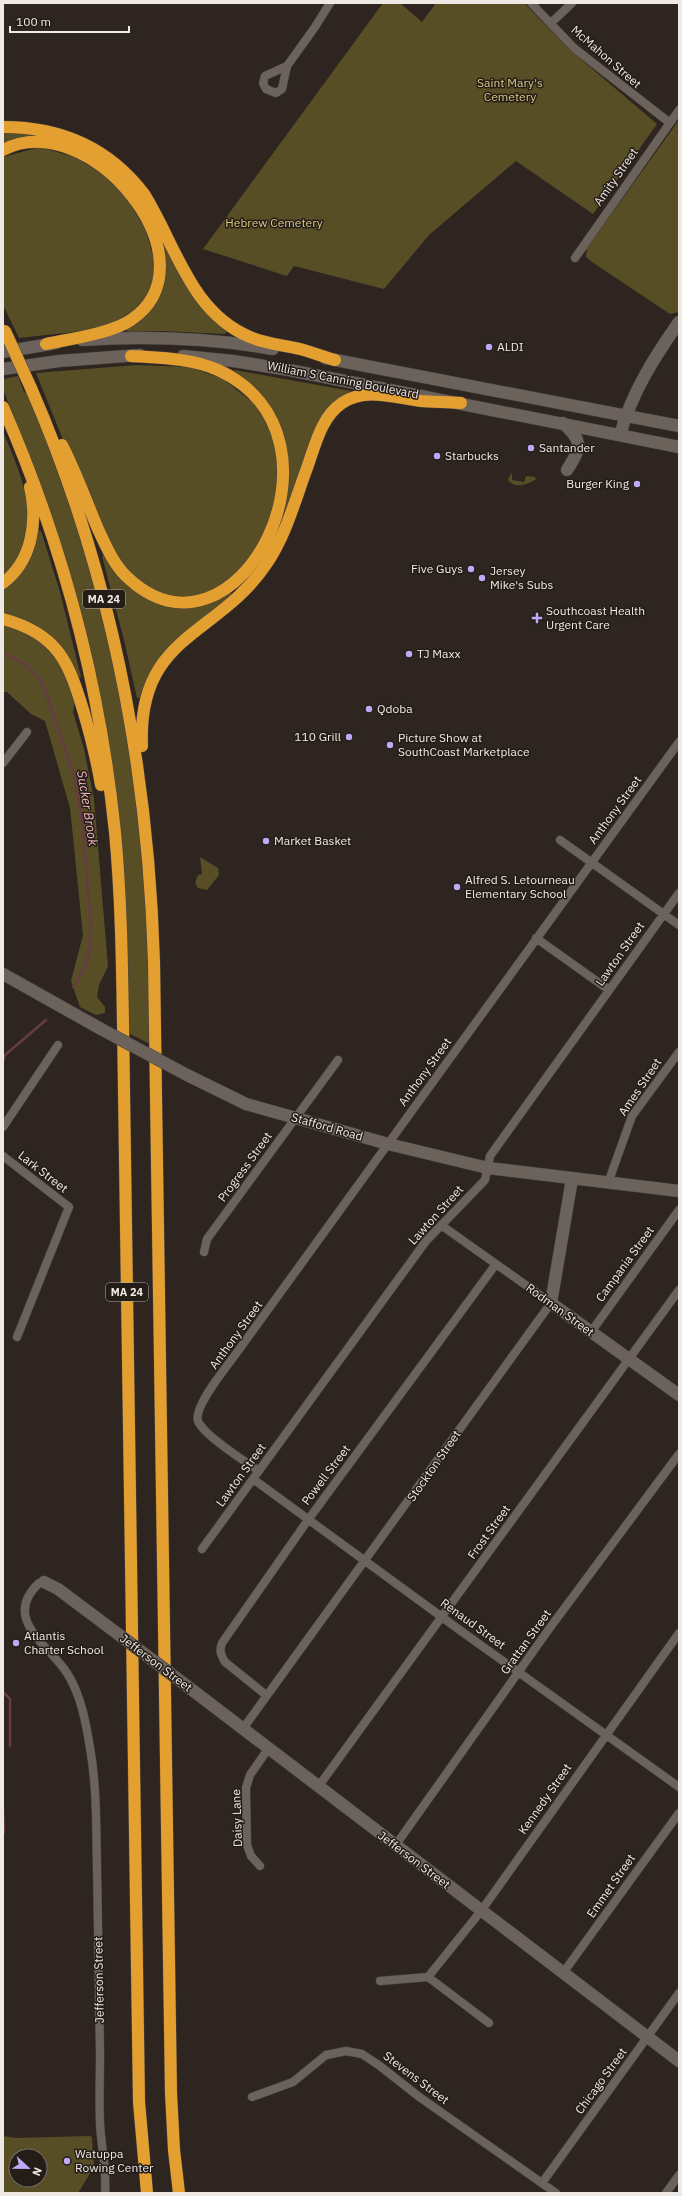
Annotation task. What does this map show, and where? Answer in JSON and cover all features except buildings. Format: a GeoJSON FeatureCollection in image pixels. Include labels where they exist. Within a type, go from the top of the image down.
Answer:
{"type":"FeatureCollection","features":[{"type":"Feature","properties":{"kind":"highway"},"geometry":{"type":"LineString","coordinates":[[3,127],[33,128],[64,135],[87,144],[112,160],[135,182],[144,194],[193,287],[217,317],[234,329],[254,339],[310,352],[335,360]]}},
{"type":"Feature","properties":{"kind":"highway"},"geometry":{"type":"LineString","coordinates":[[3,150],[23,143],[48,142],[73,150],[97,163],[118,180],[137,202],[150,227],[158,252],[159,274],[155,288],[144,308],[132,320],[114,328],[46,344]]}},
{"type":"Feature","properties":{"kind":"highway","name":"MA 24"},"geometry":{"type":"LineString","coordinates":[[4,329],[34,393],[77,507],[102,590],[128,703],[145,818],[154,962],[171,2093],[174,2150],[179,2193]]}},
{"type":"Feature","properties":{"kind":"highway"},"geometry":{"type":"LineString","coordinates":[[34,393],[63,447],[108,550],[126,576],[145,590],[169,600],[197,601],[217,595],[235,583],[250,566],[262,549],[275,521],[282,495],[283,469],[281,446],[275,426],[263,405],[253,394],[218,370],[187,361],[131,356]]}},
{"type":"Feature","properties":{"kind":"highway"},"geometry":{"type":"LineString","coordinates":[[145,818],[142,724],[144,703],[150,687],[163,663],[174,649],[243,591],[266,564],[282,534],[319,434],[330,413],[347,400],[371,394],[424,401],[461,403]]}},
{"type":"Feature","properties":{"kind":"highway"},"geometry":{"type":"LineString","coordinates":[[3,408],[27,478],[33,512],[32,532],[25,556],[16,572],[3,584]]}},
{"type":"Feature","properties":{"kind":"highway","name":"MA 24"},"geometry":{"type":"LineString","coordinates":[[3,408],[28,466],[49,527],[72,604],[86,661],[102,739],[112,804],[119,891],[121,949],[139,2088],[142,2146],[147,2193]]}},
{"type":"Feature","properties":{"kind":"highway"},"geometry":{"type":"LineString","coordinates":[[3,619],[33,630],[44,638],[63,657],[73,678],[100,778],[118,906],[121,949]]}},
{"type":"Feature","properties":{"kind":"street"},"geometry":{"type":"LineString","coordinates":[[286,66],[315,27],[330,3]]}},
{"type":"Feature","properties":{"kind":"street","name":"McMahon Street"},"geometry":{"type":"LineString","coordinates":[[531,3],[574,48],[670,123]]}},
{"type":"Feature","properties":{"kind":"street"},"geometry":{"type":"LineString","coordinates":[[551,23],[572,3]]}},
{"type":"Feature","properties":{"kind":"street","name":"Amity Street"},"geometry":{"type":"LineString","coordinates":[[574,258],[679,110]]}},
{"type":"Feature","properties":{"kind":"street"},"geometry":{"type":"LineString","coordinates":[[620,435],[625,416],[644,374],[679,322]]}},
{"type":"Feature","properties":{"kind":"street","name":"William S Canning Boulevard"},"geometry":{"type":"LineString","coordinates":[[3,352],[46,344],[133,338],[198,339],[263,347],[335,360],[679,426]]}},
{"type":"Feature","properties":{"kind":"street","name":"William S Canning Boulevard"},"geometry":{"type":"LineString","coordinates":[[3,369],[59,361],[131,356],[189,357],[247,363],[461,403],[679,447]]}},
{"type":"Feature","properties":{"kind":"street"},"geometry":{"type":"LineString","coordinates":[[563,423],[576,437],[579,444],[576,455],[567,470]]}},
{"type":"Feature","properties":{"kind":"street"},"geometry":{"type":"LineString","coordinates":[[3,764],[27,732]]}},
{"type":"Feature","properties":{"kind":"street","name":"Anthony Street"},"geometry":{"type":"LineString","coordinates":[[259,1472],[207,1433],[198,1423],[198,1410],[209,1391],[679,742]]}},
{"type":"Feature","properties":{"kind":"street"},"geometry":{"type":"LineString","coordinates":[[560,840],[679,925]]}},
{"type":"Feature","properties":{"kind":"street","name":"Lawton Street"},"geometry":{"type":"LineString","coordinates":[[202,1549],[259,1472],[348,1346],[426,1241],[485,1180],[490,1156],[679,893]]}},
{"type":"Feature","properties":{"kind":"street"},"geometry":{"type":"LineString","coordinates":[[536,938],[609,990]]}},
{"type":"Feature","properties":{"kind":"street","name":"Stafford Road"},"geometry":{"type":"LineString","coordinates":[[3,974],[101,1029],[187,1075],[246,1104],[388,1144],[488,1168],[679,1191]]}},
{"type":"Feature","properties":{"kind":"street"},"geometry":{"type":"LineString","coordinates":[[3,1128],[58,1045]]}},
{"type":"Feature","properties":{"kind":"street","name":"Ames Street"},"geometry":{"type":"LineString","coordinates":[[608,1183],[632,1116],[679,1052]]}},
{"type":"Feature","properties":{"kind":"street","name":"Progress Street"},"geometry":{"type":"LineString","coordinates":[[204,1252],[207,1239],[338,1060]]}},
{"type":"Feature","properties":{"kind":"street","name":"Lark Street"},"geometry":{"type":"LineString","coordinates":[[3,1156],[69,1207],[17,1337]]}},
{"type":"Feature","properties":{"kind":"street","name":"Stockton Street"},"geometry":{"type":"LineString","coordinates":[[242,1730],[364,1560],[406,1506],[551,1303],[572,1179]]}},
{"type":"Feature","properties":{"kind":"street","name":"Campania Street"},"geometry":{"type":"LineString","coordinates":[[591,1332],[679,1210]]}},
{"type":"Feature","properties":{"kind":"street","name":"Rodman Street"},"geometry":{"type":"LineString","coordinates":[[441,1224],[679,1395]]}},
{"type":"Feature","properties":{"kind":"street","name":"Powell Street"},"geometry":{"type":"LineString","coordinates":[[266,1695],[225,1662],[220,1649],[228,1632],[308,1520],[496,1264]]}},
{"type":"Feature","properties":{"kind":"street","name":"Frost Street"},"geometry":{"type":"LineString","coordinates":[[318,1787],[441,1616],[630,1360],[679,1290]]}},
{"type":"Feature","properties":{"kind":"street","name":"Grattan Street"},"geometry":{"type":"LineString","coordinates":[[395,1846],[519,1672],[679,1454]]}},
{"type":"Feature","properties":{"kind":"street","name":"Renaud Street"},"geometry":{"type":"LineString","coordinates":[[253,1479],[679,1787]]}},
{"type":"Feature","properties":{"kind":"street","name":"Jefferson Street"},"geometry":{"type":"LineString","coordinates":[[105,2193],[105,2164],[100,2124],[99,1963],[93,1769],[84,1716],[68,1673],[50,1651],[38,1640],[27,1623],[26,1605],[30,1595],[39,1583],[44,1582],[58,1589],[679,2061]]}},
{"type":"Feature","properties":{"kind":"street","name":"Kennedy Street"},"geometry":{"type":"LineString","coordinates":[[428,1977],[481,1911],[679,1633]]}},
{"type":"Feature","properties":{"kind":"street","name":"Daisy Lane"},"geometry":{"type":"LineString","coordinates":[[260,1866],[251,1856],[247,1846],[246,1788],[250,1775],[268,1749]]}},
{"type":"Feature","properties":{"kind":"street","name":"Emmet Street"},"geometry":{"type":"LineString","coordinates":[[564,1973],[679,1814]]}},
{"type":"Feature","properties":{"kind":"street"},"geometry":{"type":"LineString","coordinates":[[380,1981],[428,1977],[489,2023]]}},
{"type":"Feature","properties":{"kind":"street","name":"Chicago Street"},"geometry":{"type":"LineString","coordinates":[[542,2183],[679,1993]]}},
{"type":"Feature","properties":{"kind":"street","name":"Stevens Street"},"geometry":{"type":"LineString","coordinates":[[252,2097],[293,2082],[326,2055],[346,2051],[362,2054],[418,2096],[556,2193]]}},
{"type":"Feature","properties":{"kind":"street"},"geometry":{"type":"LineString","coordinates":[[666,2193],[679,2175]]}},
{"type":"Feature","properties":{"kind":"green space","name":"Saint Mary's Cemetery"},"geometry":{"type":"Polygon","coordinates":[[[383,3],[400,3],[422,22],[436,3],[524,3],[569,49],[657,124],[593,214],[516,161],[429,235],[384,289],[294,266],[287,276],[203,249],[383,3]]]}},
{"type":"Feature","properties":{"kind":"green space"},"geometry":{"type":"Polygon","coordinates":[[[679,120],[679,312],[670,314],[586,257],[587,248],[679,120]]]}},
{"type":"Feature","properties":{"kind":"green space"},"geometry":{"type":"Polygon","coordinates":[[[3,132],[37,133],[37,138],[22,139],[3,146],[3,132]]]}},
{"type":"Feature","properties":{"kind":"green space"},"geometry":{"type":"Polygon","coordinates":[[[40,147],[74,157],[100,172],[127,198],[146,230],[154,260],[155,273],[147,296],[123,321],[83,331],[19,338],[3,305],[3,157],[40,147]]]}},
{"type":"Feature","properties":{"kind":"green space"},"geometry":{"type":"Polygon","coordinates":[[[160,230],[227,330],[225,334],[163,331],[127,332],[127,328],[147,311],[155,298],[157,232],[160,230]]]}},
{"type":"Feature","properties":{"kind":"green space"},"geometry":{"type":"Polygon","coordinates":[[[136,365],[190,367],[223,379],[256,405],[273,434],[279,479],[269,527],[248,563],[212,593],[182,598],[153,591],[119,563],[72,462],[36,373],[136,365]]]}},
{"type":"Feature","properties":{"kind":"green space"},"geometry":{"type":"Polygon","coordinates":[[[234,370],[351,391],[351,394],[340,400],[287,511],[283,510],[287,469],[281,432],[263,401],[249,386],[232,373],[234,370]]]}},
{"type":"Feature","properties":{"kind":"green space"},"geometry":{"type":"Polygon","coordinates":[[[18,376],[24,392],[27,393],[46,440],[79,536],[107,633],[128,733],[136,783],[143,848],[147,913],[150,1044],[128,1033],[116,803],[33,468],[3,389],[3,379],[18,376]]]}},
{"type":"Feature","properties":{"kind":"green space"},"geometry":{"type":"Polygon","coordinates":[[[3,432],[21,477],[25,493],[28,525],[20,557],[3,579],[3,432]]]}},
{"type":"Feature","properties":{"kind":"green space"},"geometry":{"type":"Polygon","coordinates":[[[511,473],[512,480],[524,482],[526,476],[535,477],[536,479],[529,483],[518,485],[511,483],[508,480],[511,473]]]}},
{"type":"Feature","properties":{"kind":"green space"},"geometry":{"type":"Polygon","coordinates":[[[37,530],[41,531],[60,592],[81,677],[77,678],[65,654],[3,616],[3,589],[11,583],[37,530]]]}},
{"type":"Feature","properties":{"kind":"green space"},"geometry":{"type":"Polygon","coordinates":[[[104,555],[116,572],[132,588],[158,602],[187,606],[201,604],[230,592],[233,595],[148,680],[140,698],[137,698],[124,640],[102,556],[104,555]]]}},
{"type":"Feature","properties":{"kind":"green space"},"geometry":{"type":"Polygon","coordinates":[[[3,624],[16,628],[43,643],[65,671],[75,700],[73,712],[84,749],[94,799],[108,966],[99,985],[97,997],[105,1007],[105,1013],[96,1015],[80,1007],[71,981],[83,935],[70,808],[45,721],[31,714],[7,692],[3,692],[3,624]]]}},
{"type":"Feature","properties":{"kind":"green space"},"geometry":{"type":"Polygon","coordinates":[[[200,857],[218,868],[219,875],[207,890],[198,888],[195,883],[198,875],[202,874],[200,857]]]}},
{"type":"Feature","properties":{"kind":"green space","name":"Watuppa Rowing Center"},"geometry":{"type":"Polygon","coordinates":[[[3,2136],[16,2138],[92,2137],[94,2167],[78,2193],[3,2193],[3,2136]]]}},
{"type":"Feature","properties":{"kind":"waterway","name":"Sucker Brook"},"geometry":{"type":"LineString","coordinates":[[3,653],[27,665],[42,682],[75,779],[83,829],[91,926],[89,953],[85,968],[73,987]]}},
{"type":"Feature","properties":{"kind":"waterway","name":"Sucker Brook"},"geometry":{"type":"LineString","coordinates":[[3,1062],[5,1055],[46,1020]]}},
{"type":"Feature","properties":{"kind":"waterway","name":"Sucker Brook"},"geometry":{"type":"LineString","coordinates":[[3,1692],[10,1699],[10,1746]]}},
{"type":"Feature","properties":{"kind":"waterway","name":"Sucker Brook"},"geometry":{"type":"LineString","coordinates":[[3,1808],[4,1832]]}},
{"type":"Feature","properties":{"kind":"place","name":"ALDI"},"geometry":{"type":"Point","coordinates":[489,347]}},
{"type":"Feature","properties":{"kind":"place","name":"Santander"},"geometry":{"type":"Point","coordinates":[531,448]}},
{"type":"Feature","properties":{"kind":"place","name":"Starbucks"},"geometry":{"type":"Point","coordinates":[437,456]}},
{"type":"Feature","properties":{"kind":"place","name":"Burger King"},"geometry":{"type":"Point","coordinates":[637,484]}},
{"type":"Feature","properties":{"kind":"place","name":"Five Guys"},"geometry":{"type":"Point","coordinates":[471,569]}},
{"type":"Feature","properties":{"kind":"place","name":"Jersey Mike's Subs"},"geometry":{"type":"Point","coordinates":[482,578]}},
{"type":"Feature","properties":{"kind":"place","name":"Southcoast Health Urgent Care"},"geometry":{"type":"Point","coordinates":[537,618]}},
{"type":"Feature","properties":{"kind":"place","name":"TJ Maxx"},"geometry":{"type":"Point","coordinates":[409,654]}},
{"type":"Feature","properties":{"kind":"place","name":"Qdoba"},"geometry":{"type":"Point","coordinates":[369,709]}},
{"type":"Feature","properties":{"kind":"place","name":"110 Grill"},"geometry":{"type":"Point","coordinates":[349,737]}},
{"type":"Feature","properties":{"kind":"place","name":"Picture Show at SouthCoast Marketplace"},"geometry":{"type":"Point","coordinates":[390,745]}},
{"type":"Feature","properties":{"kind":"place","name":"Market Basket"},"geometry":{"type":"Point","coordinates":[266,841]}},
{"type":"Feature","properties":{"kind":"place","name":"Alfred S. Letourneau Elementary School"},"geometry":{"type":"Point","coordinates":[457,887]}},
{"type":"Feature","properties":{"kind":"place","name":"Atlantis Charter School"},"geometry":{"type":"Point","coordinates":[16,1643]}},
{"type":"Feature","properties":{"kind":"place","name":"Watuppa Rowing Center"},"geometry":{"type":"Point","coordinates":[67,2161]}},
{"type":"Feature","properties":{"kind":"park label","name":"Hebrew Cemetery"},"geometry":{"type":"Point","coordinates":[274,223]}}]}
